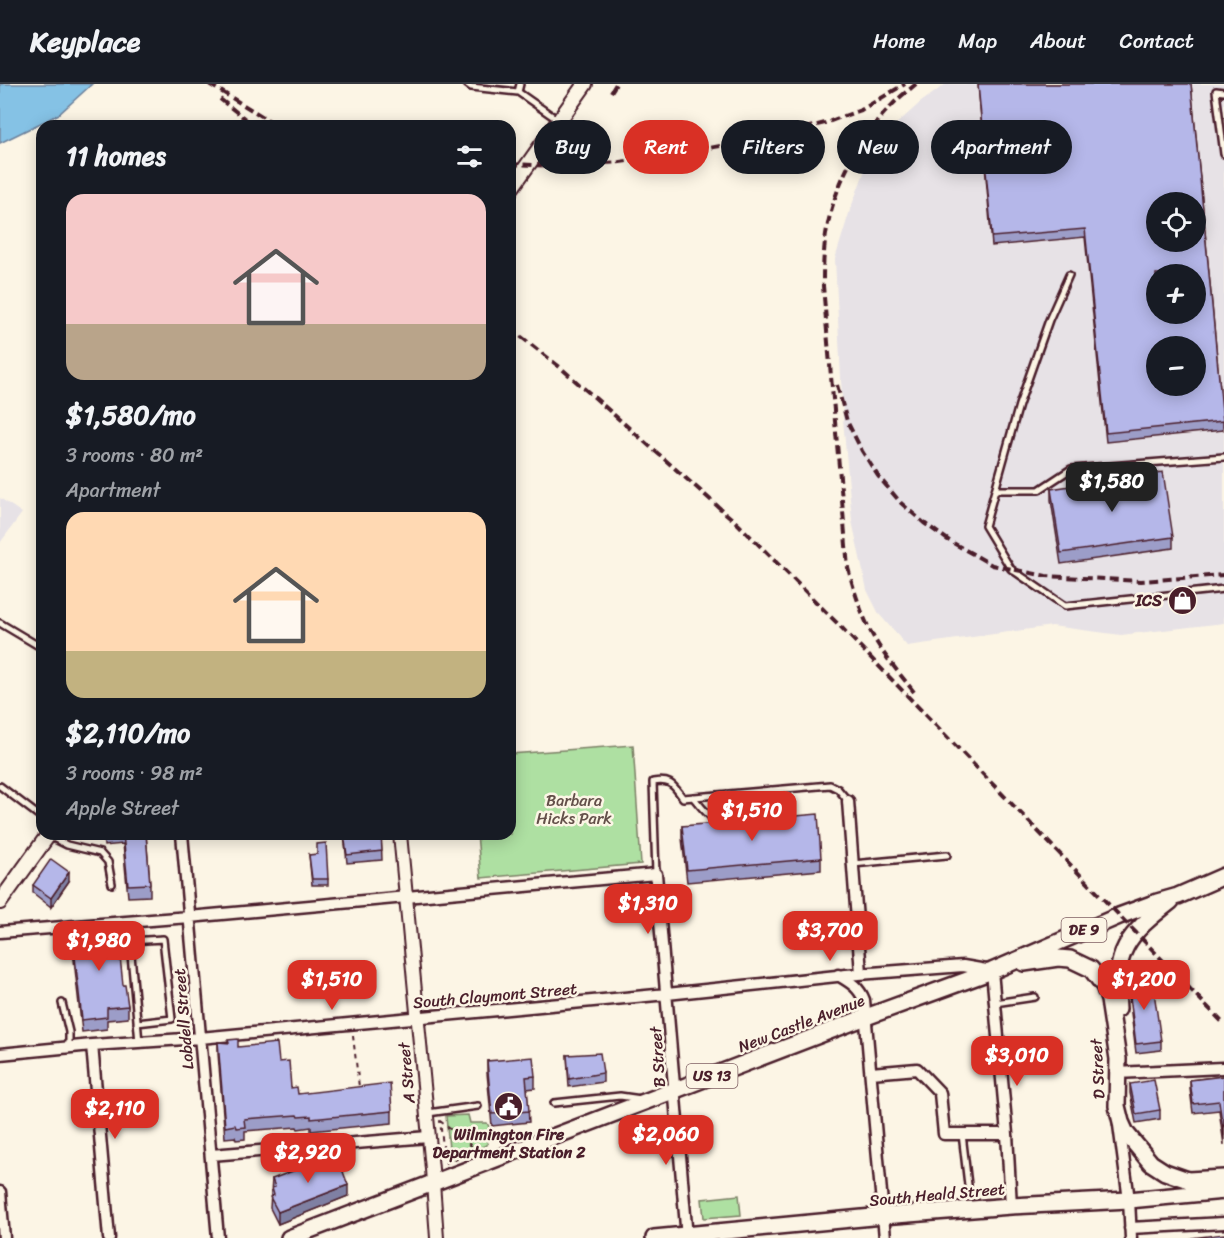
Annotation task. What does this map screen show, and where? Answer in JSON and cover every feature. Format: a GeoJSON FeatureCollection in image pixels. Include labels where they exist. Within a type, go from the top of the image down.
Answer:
{"type":"FeatureCollection","features":[{"type":"Feature","properties":{"kind":"main road"},"geometry":{"type":"LineString","coordinates":[[560,120],[585,84]]}},
{"type":"Feature","properties":{"kind":"main road"},"geometry":{"type":"LineString","coordinates":[[516,182],[534,156]]}},
{"type":"Feature","properties":{"kind":"main road"},"geometry":{"type":"LineString","coordinates":[[0,902],[44,840]]}},
{"type":"Feature","properties":{"kind":"main road","name":"New Castle Avenue"},"geometry":{"type":"LineString","coordinates":[[289,1238],[992,971],[1109,920],[1178,896],[1224,876]]}},
{"type":"Feature","properties":{"kind":"main road"},"geometry":{"type":"LineString","coordinates":[[1118,1066],[1119,962],[1126,945],[1135,932],[1178,896]]}},
{"type":"Feature","properties":{"kind":"main road","name":"D Street"},"geometry":{"type":"LineString","coordinates":[[992,971],[1058,958],[1070,959],[1091,969],[1104,986],[1110,1000],[1118,1066],[1117,1106]]}},
{"type":"Feature","properties":{"kind":"main road","name":"South Heald Street"},"geometry":{"type":"LineString","coordinates":[[1117,1106],[1126,1133],[1151,1163],[1175,1177],[1218,1185]]}},
{"type":"Feature","properties":{"kind":"main road","name":"South Heald Street"},"geometry":{"type":"LineString","coordinates":[[654,1238],[687,1237],[883,1216],[1129,1200],[1218,1185]]}},
{"type":"Feature","properties":{"kind":"main road"},"geometry":{"type":"LineString","coordinates":[[306,1238],[330,1223]]}},
{"type":"Feature","properties":{"kind":"street"},"geometry":{"type":"LineString","coordinates":[[848,801],[861,973]]}},
{"type":"Feature","properties":{"kind":"street","name":"Lobdell Street"},"geometry":{"type":"LineString","coordinates":[[183,840],[218,1238]]}},
{"type":"Feature","properties":{"kind":"street","name":"A Street"},"geometry":{"type":"LineString","coordinates":[[401,840],[437,1238]]}},
{"type":"Feature","properties":{"kind":"street"},"geometry":{"type":"LineString","coordinates":[[0,932],[656,874]]}},
{"type":"Feature","properties":{"kind":"street","name":"B Street"},"geometry":{"type":"LineString","coordinates":[[656,874],[687,1237]]}},
{"type":"Feature","properties":{"kind":"street","name":"South Claymont Street"},"geometry":{"type":"LineString","coordinates":[[0,1054],[200,1038],[667,994],[861,973],[963,966],[992,971]]}},
{"type":"Feature","properties":{"kind":"street"},"geometry":{"type":"LineString","coordinates":[[992,971],[1007,1134],[1011,1206]]}},
{"type":"Feature","properties":{"kind":"street"},"geometry":{"type":"LineString","coordinates":[[838,975],[853,984],[864,1000],[885,1238]]}},
{"type":"Feature","properties":{"kind":"street"},"geometry":{"type":"LineString","coordinates":[[92,1045],[109,1238]]}},
{"type":"Feature","properties":{"kind":"street"},"geometry":{"type":"LineString","coordinates":[[1118,1066],[1222,1068]]}},
{"type":"Feature","properties":{"kind":"street"},"geometry":{"type":"LineString","coordinates":[[871,1073],[917,1069],[940,1093],[944,1134],[1007,1134]]}},
{"type":"Feature","properties":{"kind":"street","name":"D Street"},"geometry":{"type":"LineString","coordinates":[[1117,1106],[1131,1233]]}},
{"type":"Feature","properties":{"kind":"street"},"geometry":{"type":"LineString","coordinates":[[211,1155],[428,1137]]}},
{"type":"Feature","properties":{"kind":"street"},"geometry":{"type":"LineString","coordinates":[[0,1192],[4,1238]]}},
{"type":"Feature","properties":{"kind":"street"},"geometry":{"type":"LineString","coordinates":[[1131,1233],[1224,1222]]}},
{"type":"Feature","properties":{"kind":"lane"},"geometry":{"type":"LineString","coordinates":[[467,84],[471,87],[518,92],[558,120]]}},
{"type":"Feature","properties":{"kind":"lane"},"geometry":{"type":"LineString","coordinates":[[518,92],[520,84]]}},
{"type":"Feature","properties":{"kind":"lane"},"geometry":{"type":"LineString","coordinates":[[1224,92],[1216,91],[1224,154]]}},
{"type":"Feature","properties":{"kind":"lane"},"geometry":{"type":"LineString","coordinates":[[1069,275],[1049,320],[1019,405],[985,526],[1011,569],[1065,606],[1224,590]]}},
{"type":"Feature","properties":{"kind":"lane"},"geometry":{"type":"LineString","coordinates":[[996,490],[1039,490],[1071,469],[1224,457]]}},
{"type":"Feature","properties":{"kind":"lane"},"geometry":{"type":"LineString","coordinates":[[0,623],[36,644]]}},
{"type":"Feature","properties":{"kind":"lane"},"geometry":{"type":"LineString","coordinates":[[656,874],[652,782],[663,780],[673,786],[683,798],[830,785],[838,789],[848,801]]}},
{"type":"Feature","properties":{"kind":"lane"},"geometry":{"type":"LineString","coordinates":[[0,786],[36,813]]}},
{"type":"Feature","properties":{"kind":"lane"},"geometry":{"type":"LineString","coordinates":[[693,797],[712,818],[724,821],[742,820],[753,814],[771,790]]}},
{"type":"Feature","properties":{"kind":"lane"},"geometry":{"type":"LineString","coordinates":[[58,840],[67,845],[100,853],[108,862],[112,884]]}},
{"type":"Feature","properties":{"kind":"lane"},"geometry":{"type":"LineString","coordinates":[[853,864],[947,855]]}},
{"type":"Feature","properties":{"kind":"lane"},"geometry":{"type":"LineString","coordinates":[[128,922],[139,1042]]}},
{"type":"Feature","properties":{"kind":"lane"},"geometry":{"type":"LineString","coordinates":[[130,941],[163,939],[172,1019],[137,1023]]}},
{"type":"Feature","properties":{"kind":"lane"},"geometry":{"type":"LineString","coordinates":[[995,1003],[1035,997]]}},
{"type":"Feature","properties":{"kind":"lane"},"geometry":{"type":"LineString","coordinates":[[62,1003],[69,1032],[69,1047]]}},
{"type":"Feature","properties":{"kind":"lane"},"geometry":{"type":"LineString","coordinates":[[554,1102],[620,1096],[651,1100]]}},
{"type":"Feature","properties":{"kind":"lane"},"geometry":{"type":"LineString","coordinates":[[426,1113],[478,1106]]}},
{"type":"Feature","properties":{"kind":"lane"},"geometry":{"type":"LineString","coordinates":[[962,1134],[968,1185]]}},
{"type":"Feature","properties":{"kind":"path"},"geometry":{"type":"LineString","coordinates":[[353,1036],[359,1087]]}},
{"type":"Feature","properties":{"kind":"path"},"geometry":{"type":"LineString","coordinates":[[440,1121],[471,1146],[479,1152],[445,1163],[440,1121]]}},
{"type":"Feature","properties":{"kind":"path"},"geometry":{"type":"LineString","coordinates":[[302,1161],[304,1178]]}},
{"type":"Feature","properties":{"kind":"shaded area"},"geometry":{"type":"Polygon","coordinates":[[[946,84],[1224,84],[1224,623],[1121,635],[1052,626],[907,646],[879,614],[867,590],[852,521],[843,419],[835,259],[864,174],[919,174],[919,120],[901,120],[946,84]]]}},
{"type":"Feature","properties":{"kind":"shaded area"},"geometry":{"type":"Polygon","coordinates":[[[0,498],[22,513],[0,543],[0,498]]]}},
{"type":"Feature","properties":{"kind":"green space","name":"Barbara Hicks Park"},"geometry":{"type":"Polygon","coordinates":[[[633,745],[641,864],[481,878],[478,840],[516,840],[516,754],[633,745]]]}},
{"type":"Feature","properties":{"kind":"green space"},"geometry":{"type":"Polygon","coordinates":[[[468,1115],[470,1123],[487,1123],[490,1129],[487,1145],[450,1160],[446,1116],[468,1115]]]}},
{"type":"Feature","properties":{"kind":"green space"},"geometry":{"type":"Polygon","coordinates":[[[739,1195],[741,1215],[704,1218],[702,1199],[739,1195]]]}},
{"type":"Feature","properties":{"kind":"water"},"geometry":{"type":"Polygon","coordinates":[[[0,84],[92,84],[59,114],[47,120],[36,120],[36,125],[0,143],[0,84]]]}},
{"type":"Feature","properties":{"kind":"building"},"geometry":{"type":"Polygon","coordinates":[[[978,84],[1191,84],[1201,192],[1146,192],[1146,252],[1206,252],[1206,242],[1223,421],[1106,433],[1085,229],[992,237],[986,174],[1072,174],[1072,120],[981,120],[978,84]]]}},
{"type":"Feature","properties":{"kind":"building"},"geometry":{"type":"Polygon","coordinates":[[[1163,472],[1173,537],[1061,553],[1051,489],[1163,472]]]}},
{"type":"Feature","properties":{"kind":"building"},"geometry":{"type":"Polygon","coordinates":[[[818,814],[821,858],[687,870],[682,826],[818,814]]]}},
{"type":"Feature","properties":{"kind":"building"},"geometry":{"type":"Polygon","coordinates":[[[124,840],[146,840],[150,884],[128,885],[124,840]]]}},
{"type":"Feature","properties":{"kind":"building"},"geometry":{"type":"Polygon","coordinates":[[[345,840],[381,840],[382,851],[347,855],[345,840]]]}},
{"type":"Feature","properties":{"kind":"building"},"geometry":{"type":"Polygon","coordinates":[[[326,843],[328,879],[312,879],[309,855],[317,854],[317,844],[326,843]]]}},
{"type":"Feature","properties":{"kind":"building"},"geometry":{"type":"Polygon","coordinates":[[[51,859],[69,872],[51,898],[33,885],[51,859]]]}},
{"type":"Feature","properties":{"kind":"building"},"geometry":{"type":"Polygon","coordinates":[[[117,928],[123,985],[125,985],[128,1006],[107,1008],[107,1017],[82,1020],[72,930],[117,928]]]}},
{"type":"Feature","properties":{"kind":"building"},"geometry":{"type":"Polygon","coordinates":[[[1152,978],[1161,1041],[1136,1044],[1128,981],[1152,978]]]}},
{"type":"Feature","properties":{"kind":"building"},"geometry":{"type":"Polygon","coordinates":[[[238,1039],[238,1047],[277,1043],[279,1062],[289,1061],[291,1088],[297,1087],[298,1094],[390,1083],[392,1111],[311,1119],[311,1116],[298,1117],[297,1115],[244,1119],[245,1127],[236,1128],[235,1125],[225,1127],[218,1042],[229,1043],[228,1040],[238,1039]]]}},
{"type":"Feature","properties":{"kind":"building"},"geometry":{"type":"Polygon","coordinates":[[[600,1053],[603,1073],[569,1079],[567,1055],[600,1053]]]}},
{"type":"Feature","properties":{"kind":"building","name":"Wilmington Fire Department Station 2"},"geometry":{"type":"Polygon","coordinates":[[[533,1057],[535,1076],[526,1077],[529,1111],[492,1114],[487,1061],[533,1057]]]}},
{"type":"Feature","properties":{"kind":"building"},"geometry":{"type":"Polygon","coordinates":[[[1224,1076],[1224,1136],[1219,1101],[1193,1104],[1190,1080],[1224,1076]]]}},
{"type":"Feature","properties":{"kind":"building"},"geometry":{"type":"Polygon","coordinates":[[[1154,1080],[1160,1110],[1136,1114],[1130,1084],[1154,1080]]]}},
{"type":"Feature","properties":{"kind":"building"},"geometry":{"type":"Polygon","coordinates":[[[332,1156],[336,1163],[339,1161],[348,1185],[278,1212],[270,1197],[274,1195],[272,1188],[275,1187],[272,1179],[332,1156]]]}},
{"type":"Feature","properties":{"kind":"building"},"geometry":{"type":"Polygon","coordinates":[[[1224,1234],[1224,1238],[1191,1238],[1224,1234]]]}},
{"type":"Feature","properties":{"kind":"railway"},"geometry":{"type":"LineString","coordinates":[[209,84],[268,120]]}},
{"type":"Feature","properties":{"kind":"railway"},"geometry":{"type":"LineString","coordinates":[[611,92],[616,84]]}},
{"type":"Feature","properties":{"kind":"railway"},"geometry":{"type":"LineString","coordinates":[[516,164],[556,166],[620,162],[783,134],[825,123],[861,110],[905,84]]}},
{"type":"Feature","properties":{"kind":"railway"},"geometry":{"type":"LineString","coordinates":[[914,692],[872,634],[860,607],[848,568],[823,282],[826,233],[845,173],[878,120],[916,84]]}},
{"type":"Feature","properties":{"kind":"railway"},"geometry":{"type":"LineString","coordinates":[[220,99],[246,120]]}},
{"type":"Feature","properties":{"kind":"railway"},"geometry":{"type":"LineString","coordinates":[[516,333],[561,368],[739,525],[842,628],[1224,1024]]}},
{"type":"Feature","properties":{"kind":"railway"},"geometry":{"type":"LineString","coordinates":[[837,385],[847,421],[862,451],[878,476],[901,503],[948,540],[992,565],[1046,576],[1141,581],[1224,575]]}},
{"type":"Feature","properties":{"kind":"place","name":"ICS"},"geometry":{"type":"Point","coordinates":[1183,600]}},
{"type":"Feature","properties":{"kind":"place","name":"Wilmington Fire Department Station 2"},"geometry":{"type":"Point","coordinates":[509,1106]}}]}
